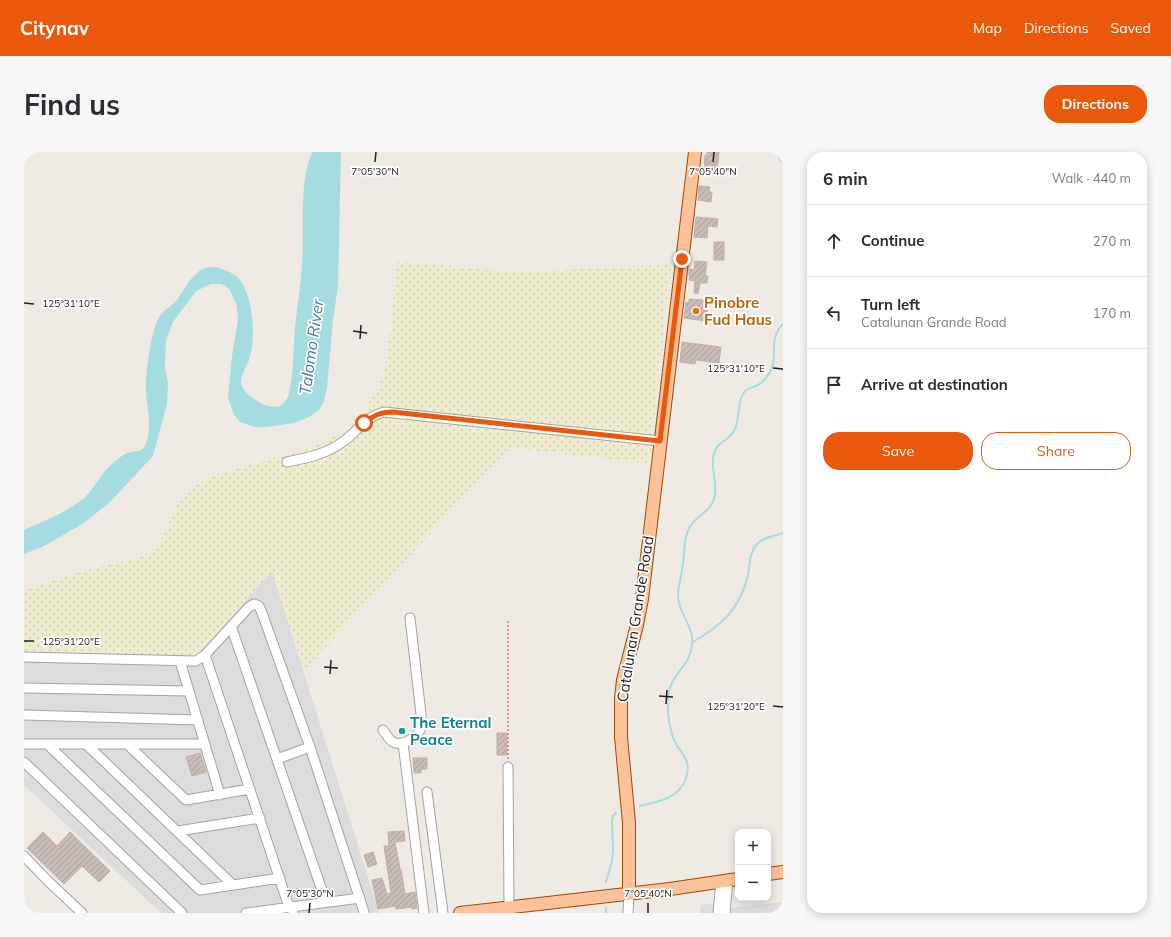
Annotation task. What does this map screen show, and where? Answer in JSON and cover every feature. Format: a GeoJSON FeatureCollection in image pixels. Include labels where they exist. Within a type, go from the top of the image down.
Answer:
{"type":"FeatureCollection","features":[{"type":"Feature","properties":{"kind":"main road","name":"Catalunan Grande Road"},"geometry":{"type":"LineString","coordinates":[[629,894],[629,823],[620,722],[621,693],[624,674],[636,631],[642,599],[695,152]]}},
{"type":"Feature","properties":{"kind":"main road"},"geometry":{"type":"LineString","coordinates":[[771,874],[783,872]]}},
{"type":"Feature","properties":{"kind":"main road"},"geometry":{"type":"LineString","coordinates":[[460,913],[629,894],[729,880]]}},
{"type":"Feature","properties":{"kind":"street"},"geometry":{"type":"LineString","coordinates":[[287,462],[323,454],[344,441],[374,415],[384,412],[660,441]]}},
{"type":"Feature","properties":{"kind":"street"},"geometry":{"type":"LineString","coordinates":[[24,657],[196,661],[206,655],[251,605],[256,604],[261,608],[310,747],[364,912]]}},
{"type":"Feature","properties":{"kind":"street"},"geometry":{"type":"LineString","coordinates":[[383,730],[395,743],[403,743],[415,736],[419,731],[422,721],[410,618]]}},
{"type":"Feature","properties":{"kind":"street"},"geometry":{"type":"LineString","coordinates":[[231,626],[326,902]]}},
{"type":"Feature","properties":{"kind":"street"},"geometry":{"type":"LineString","coordinates":[[206,655],[289,909]]}},
{"type":"Feature","properties":{"kind":"street"},"geometry":{"type":"LineString","coordinates":[[180,661],[220,794]]}},
{"type":"Feature","properties":{"kind":"street"},"geometry":{"type":"LineString","coordinates":[[24,688],[189,691]]}},
{"type":"Feature","properties":{"kind":"street"},"geometry":{"type":"LineString","coordinates":[[24,715],[198,720]]}},
{"type":"Feature","properties":{"kind":"street"},"geometry":{"type":"LineString","coordinates":[[403,743],[424,913]]}},
{"type":"Feature","properties":{"kind":"street"},"geometry":{"type":"LineString","coordinates":[[24,744],[204,744]]}},
{"type":"Feature","properties":{"kind":"street"},"geometry":{"type":"LineString","coordinates":[[47,744],[200,890],[280,878]]}},
{"type":"Feature","properties":{"kind":"street"},"geometry":{"type":"LineString","coordinates":[[86,744],[233,885]]}},
{"type":"Feature","properties":{"kind":"street"},"geometry":{"type":"LineString","coordinates":[[127,744],[186,800],[250,789]]}},
{"type":"Feature","properties":{"kind":"street"},"geometry":{"type":"LineString","coordinates":[[277,759],[310,747]]}},
{"type":"Feature","properties":{"kind":"street"},"geometry":{"type":"LineString","coordinates":[[24,762],[182,913]]}},
{"type":"Feature","properties":{"kind":"street"},"geometry":{"type":"LineString","coordinates":[[508,767],[509,908]]}},
{"type":"Feature","properties":{"kind":"street"},"geometry":{"type":"LineString","coordinates":[[427,792],[443,913]]}},
{"type":"Feature","properties":{"kind":"street"},"geometry":{"type":"LineString","coordinates":[[178,832],[260,818]]}},
{"type":"Feature","properties":{"kind":"street"},"geometry":{"type":"LineString","coordinates":[[24,856],[82,913]]}},
{"type":"Feature","properties":{"kind":"street"},"geometry":{"type":"LineString","coordinates":[[718,913],[729,880]]}},
{"type":"Feature","properties":{"kind":"street"},"geometry":{"type":"LineString","coordinates":[[725,913],[729,880]]}},
{"type":"Feature","properties":{"kind":"street"},"geometry":{"type":"LineString","coordinates":[[628,913],[629,894]]}},
{"type":"Feature","properties":{"kind":"street"},"geometry":{"type":"LineString","coordinates":[[246,913],[289,909],[326,902],[360,898]]}},
{"type":"Feature","properties":{"kind":"path"},"geometry":{"type":"LineString","coordinates":[[508,621],[508,767]]}},
{"type":"Feature","properties":{"kind":"shaded area"},"geometry":{"type":"Polygon","coordinates":[[[398,261],[513,272],[671,265],[649,463],[509,448],[304,670],[272,571],[195,657],[24,653],[24,591],[109,564],[134,560],[154,550],[162,539],[178,503],[192,488],[212,476],[315,446],[340,433],[360,416],[378,390],[386,365],[398,261]]]}},
{"type":"Feature","properties":{"kind":"shaded area"},"geometry":{"type":"Polygon","coordinates":[[[272,571],[379,913],[161,913],[24,785],[24,653],[195,657],[272,571]]]}},
{"type":"Feature","properties":{"kind":"shaded area"},"geometry":{"type":"Polygon","coordinates":[[[730,901],[729,908],[783,902],[783,913],[700,913],[701,905],[730,901]]]}},
{"type":"Feature","properties":{"kind":"water","name":"Talomo River"},"geometry":{"type":"Polygon","coordinates":[[[312,152],[341,152],[338,286],[333,320],[327,388],[324,401],[319,410],[309,417],[294,423],[267,427],[255,427],[240,422],[234,415],[228,398],[232,356],[238,319],[237,306],[230,290],[221,284],[211,284],[196,291],[173,322],[166,340],[165,367],[168,384],[167,404],[153,456],[110,502],[84,523],[44,546],[24,554],[24,530],[57,515],[82,500],[105,471],[120,457],[125,454],[139,451],[145,445],[149,428],[146,384],[153,332],[159,317],[177,300],[196,273],[201,270],[207,267],[214,267],[224,270],[237,277],[244,286],[250,305],[253,328],[252,349],[241,380],[246,393],[257,401],[269,406],[280,406],[286,400],[292,377],[295,328],[303,250],[303,193],[312,152]]]}},
{"type":"Feature","properties":{"kind":"building"},"geometry":{"type":"Polygon","coordinates":[[[707,152],[719,152],[717,171],[704,170],[705,155],[707,155],[707,152]]]}},
{"type":"Feature","properties":{"kind":"building"},"geometry":{"type":"Polygon","coordinates":[[[699,186],[710,187],[709,192],[712,192],[711,202],[698,200],[699,186]]]}},
{"type":"Feature","properties":{"kind":"building"},"geometry":{"type":"Polygon","coordinates":[[[696,217],[718,219],[717,227],[708,226],[707,238],[694,237],[696,217]]]}},
{"type":"Feature","properties":{"kind":"building"},"geometry":{"type":"Polygon","coordinates":[[[714,242],[724,242],[724,260],[714,260],[714,242]]]}},
{"type":"Feature","properties":{"kind":"building"},"geometry":{"type":"Polygon","coordinates":[[[695,261],[707,262],[705,276],[708,276],[707,283],[700,283],[698,294],[694,293],[695,281],[689,280],[689,269],[694,270],[695,261]]]}},
{"type":"Feature","properties":{"kind":"building"},"geometry":{"type":"Polygon","coordinates":[[[689,299],[704,300],[703,304],[708,305],[706,321],[684,318],[686,302],[689,303],[689,299]]]}},
{"type":"Feature","properties":{"kind":"building"},"geometry":{"type":"Polygon","coordinates":[[[682,342],[721,347],[719,363],[696,360],[695,364],[680,362],[682,342]]]}},
{"type":"Feature","properties":{"kind":"building"},"geometry":{"type":"Polygon","coordinates":[[[497,733],[507,733],[507,755],[497,755],[497,733]]]}},
{"type":"Feature","properties":{"kind":"building"},"geometry":{"type":"Polygon","coordinates":[[[200,753],[206,772],[192,776],[186,757],[200,753]]]}},
{"type":"Feature","properties":{"kind":"building"},"geometry":{"type":"Polygon","coordinates":[[[413,758],[427,758],[427,769],[421,769],[421,773],[414,773],[413,758]]]}},
{"type":"Feature","properties":{"kind":"building"},"geometry":{"type":"Polygon","coordinates":[[[404,831],[405,841],[395,842],[405,894],[415,892],[417,908],[412,909],[412,907],[396,909],[395,906],[378,909],[372,880],[382,878],[387,894],[391,893],[384,846],[389,846],[388,832],[404,831]]]}},
{"type":"Feature","properties":{"kind":"building"},"geometry":{"type":"Polygon","coordinates":[[[43,832],[57,846],[70,832],[110,871],[99,882],[82,866],[64,884],[27,848],[43,832]]]}},
{"type":"Feature","properties":{"kind":"building"},"geometry":{"type":"Polygon","coordinates":[[[373,852],[377,864],[368,867],[364,855],[373,852]]]}},
{"type":"Feature","properties":{"kind":"waterway"},"geometry":{"type":"LineString","coordinates":[[776,152],[783,164]]}},
{"type":"Feature","properties":{"kind":"waterway"},"geometry":{"type":"LineString","coordinates":[[640,806],[661,801],[674,795],[683,785],[686,778],[688,766],[672,735],[668,703],[669,690],[688,659],[692,645],[689,625],[678,600],[683,567],[685,539],[691,525],[710,507],[714,499],[714,454],[719,445],[729,437],[735,429],[738,420],[740,402],[744,392],[747,389],[760,384],[770,372],[774,361],[775,336],[783,324]]}},
{"type":"Feature","properties":{"kind":"waterway"},"geometry":{"type":"LineString","coordinates":[[693,642],[713,629],[735,607],[745,587],[751,554],[758,543],[764,539],[783,533]]}},
{"type":"Feature","properties":{"kind":"waterway"},"geometry":{"type":"LineString","coordinates":[[606,882],[612,861],[612,820],[616,813]]}},
{"type":"Feature","properties":{"kind":"waterway"},"geometry":{"type":"LineString","coordinates":[[606,908],[606,913]]}},
{"type":"Feature","properties":{"kind":"place","name":"Pinobre Fud Haus"},"geometry":{"type":"Point","coordinates":[696,311]}},
{"type":"Feature","properties":{"kind":"place","name":"The Eternal Peace"},"geometry":{"type":"Point","coordinates":[402,731]}},
{"type":"Feature","properties":{"kind":"route"},"geometry":{"type":"LineString","coordinates":[[364,423],[374,415],[384,412],[393,412],[660,441],[682,259]]}}]}
